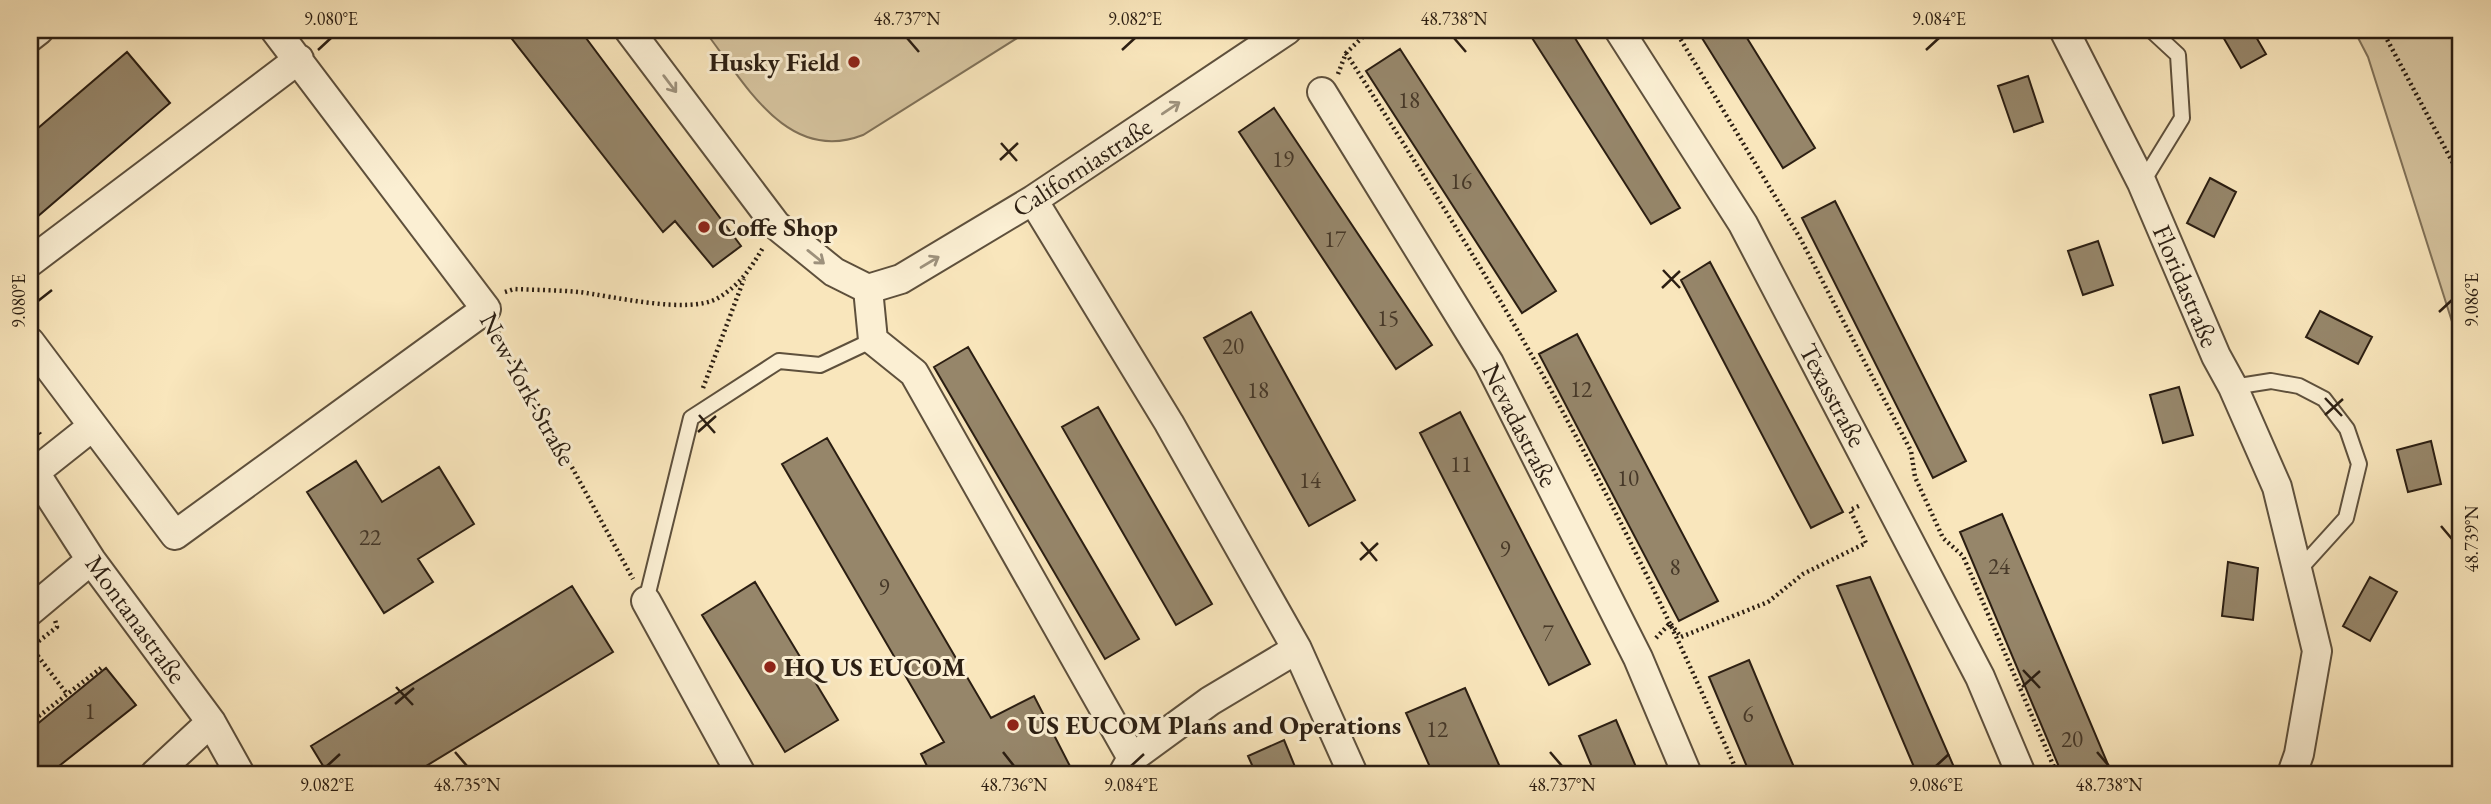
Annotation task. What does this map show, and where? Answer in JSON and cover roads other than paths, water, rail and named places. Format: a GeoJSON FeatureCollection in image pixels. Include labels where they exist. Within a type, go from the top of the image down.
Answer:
{"type":"FeatureCollection","features":[{"type":"Feature","properties":{"kind":"street"},"geometry":{"type":"LineString","coordinates":[[30,37],[39,30]]}},
{"type":"Feature","properties":{"kind":"street","name":"New-York-Straße"},"geometry":{"type":"LineString","coordinates":[[93,426],[175,536],[482,305],[275,30]]}},
{"type":"Feature","properties":{"kind":"street"},"geometry":{"type":"LineString","coordinates":[[629,30],[776,225],[835,271],[868,289],[873,340],[914,373],[1127,766],[1210,701],[1297,649]]}},
{"type":"Feature","properties":{"kind":"street","name":"Californiastraße"},"geometry":{"type":"LineString","coordinates":[[868,289],[901,279],[1033,200],[1287,30]]}},
{"type":"Feature","properties":{"kind":"street","name":"Texasstraße"},"geometry":{"type":"LineString","coordinates":[[1619,30],[1743,224],[1980,677],[2021,774]]}},
{"type":"Feature","properties":{"kind":"street","name":"Floridastraße"},"geometry":{"type":"LineString","coordinates":[[2064,30],[2142,183],[2216,356],[2233,387],[2277,487],[2317,651],[2299,754],[2292,774]]}},
{"type":"Feature","properties":{"kind":"street"},"geometry":{"type":"LineString","coordinates":[[30,262],[299,59]]}},
{"type":"Feature","properties":{"kind":"street","name":"Nevadastraße"},"geometry":{"type":"LineString","coordinates":[[1325,95],[1489,363],[1638,658],[1688,774]]}},
{"type":"Feature","properties":{"kind":"street"},"geometry":{"type":"LineString","coordinates":[[1033,200],[1169,423],[1297,649],[1353,774]]}},
{"type":"Feature","properties":{"kind":"street"},"geometry":{"type":"LineString","coordinates":[[30,342],[93,426],[32,468]]}},
{"type":"Feature","properties":{"kind":"street","name":"Montanastraße"},"geometry":{"type":"LineString","coordinates":[[32,468],[91,560],[212,722],[240,774]]}},
{"type":"Feature","properties":{"kind":"street"},"geometry":{"type":"LineString","coordinates":[[30,611],[91,560]]}},
{"type":"Feature","properties":{"kind":"street"},"geometry":{"type":"LineString","coordinates":[[646,601],[741,774]]}},
{"type":"Feature","properties":{"kind":"street"},"geometry":{"type":"LineString","coordinates":[[155,774],[212,722]]}},
{"type":"Feature","properties":{"kind":"lane"},"geometry":{"type":"LineString","coordinates":[[2142,183],[2182,118],[2178,55],[2151,30]]}},
{"type":"Feature","properties":{"kind":"lane"},"geometry":{"type":"LineString","coordinates":[[646,601],[691,418],[779,362],[820,365],[873,340]]}},
{"type":"Feature","properties":{"kind":"lane"},"geometry":{"type":"LineString","coordinates":[[2233,387],[2271,381],[2299,386],[2324,399],[2347,429],[2359,464],[2346,518],[2298,571]]}},
{"type":"Feature","properties":{"kind":"place","name":"Husky Field"},"geometry":{"type":"Point","coordinates":[854,62]}},
{"type":"Feature","properties":{"kind":"place","name":"Coffe Shop"},"geometry":{"type":"Point","coordinates":[704,227]}},
{"type":"Feature","properties":{"kind":"place","name":"HQ US EUCOM"},"geometry":{"type":"Point","coordinates":[770,667]}},
{"type":"Feature","properties":{"kind":"place","name":"US EUCOM Plans and Operations"},"geometry":{"type":"Point","coordinates":[1013,725]}}]}
